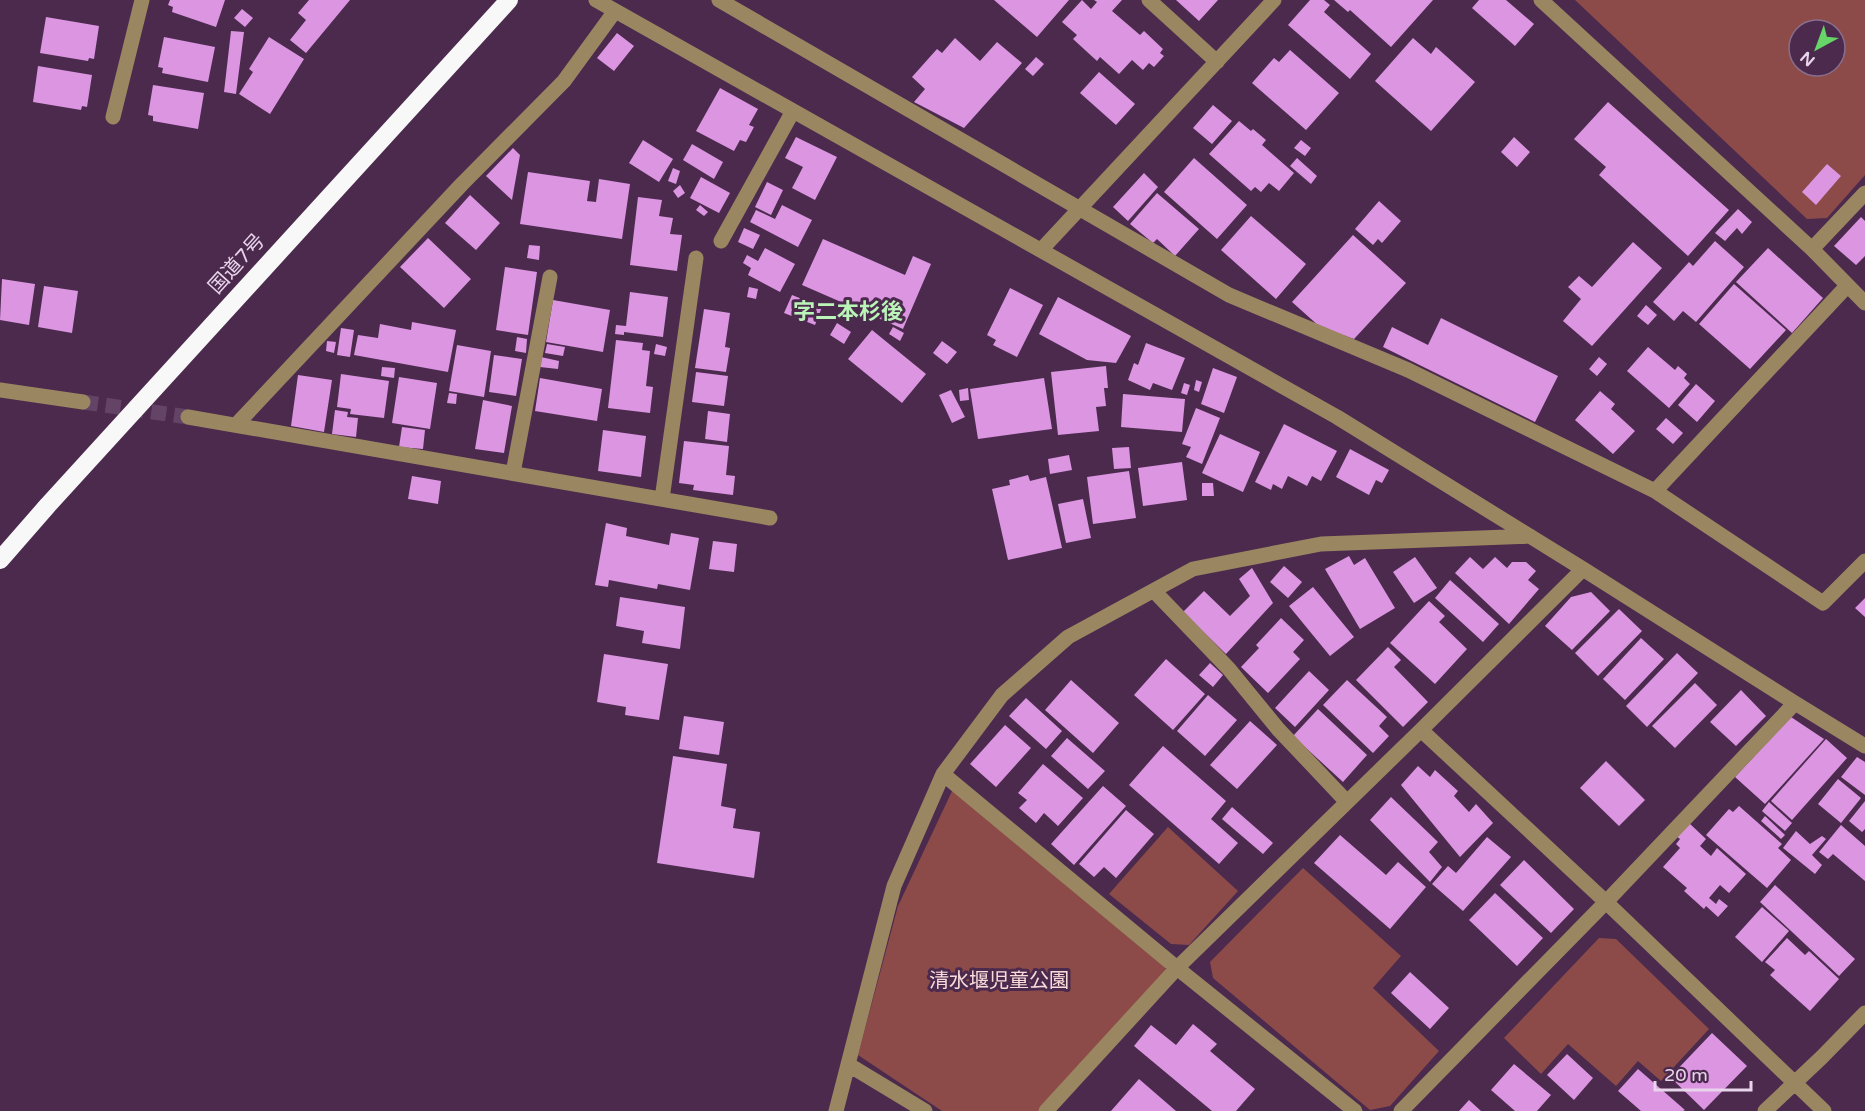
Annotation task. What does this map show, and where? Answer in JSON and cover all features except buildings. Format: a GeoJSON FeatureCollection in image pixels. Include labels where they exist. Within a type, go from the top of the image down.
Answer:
{"type":"FeatureCollection","features":[{"type":"Feature","properties":{"kind":"highway","name":"国道7号"},"geometry":{"type":"LineString","coordinates":[[0,560],[509,0]]}},
{"type":"Feature","properties":{"kind":"street"},"geometry":{"type":"LineString","coordinates":[[113,117],[142,0]]}},
{"type":"Feature","properties":{"kind":"street"},"geometry":{"type":"LineString","coordinates":[[596,0],[1337,417],[1583,568],[1865,746]]}},
{"type":"Feature","properties":{"kind":"street"},"geometry":{"type":"LineString","coordinates":[[718,0],[1229,295],[1408,370],[1655,491],[1823,603],[1865,561]]}},
{"type":"Feature","properties":{"kind":"street"},"geometry":{"type":"LineString","coordinates":[[1149,0],[1216,62]]}},
{"type":"Feature","properties":{"kind":"street"},"geometry":{"type":"LineString","coordinates":[[1041,250],[1274,0]]}},
{"type":"Feature","properties":{"kind":"street"},"geometry":{"type":"LineString","coordinates":[[1541,0],[1812,249],[1865,303]]}},
{"type":"Feature","properties":{"kind":"street"},"geometry":{"type":"LineString","coordinates":[[236,425],[462,184],[564,81],[615,11]]}},
{"type":"Feature","properties":{"kind":"street"},"geometry":{"type":"LineString","coordinates":[[721,241],[793,111]]}},
{"type":"Feature","properties":{"kind":"street"},"geometry":{"type":"LineString","coordinates":[[1812,249],[1865,193]]}},
{"type":"Feature","properties":{"kind":"street"},"geometry":{"type":"LineString","coordinates":[[662,500],[696,258]]}},
{"type":"Feature","properties":{"kind":"street"},"geometry":{"type":"LineString","coordinates":[[513,473],[550,277]]}},
{"type":"Feature","properties":{"kind":"street"},"geometry":{"type":"LineString","coordinates":[[1655,491],[1847,286]]}},
{"type":"Feature","properties":{"kind":"street"},"geometry":{"type":"LineString","coordinates":[[0,390],[82,402]]}},
{"type":"Feature","properties":{"kind":"street"},"geometry":{"type":"LineString","coordinates":[[188,417],[770,518]]}},
{"type":"Feature","properties":{"kind":"street"},"geometry":{"type":"LineString","coordinates":[[836,1111],[894,886],[943,774],[1002,695],[1068,637],[1193,569],[1321,544],[1530,536]]}},
{"type":"Feature","properties":{"kind":"street"},"geometry":{"type":"LineString","coordinates":[[1046,1111],[1176,968],[1421,730],[1583,568]]}},
{"type":"Feature","properties":{"kind":"street"},"geometry":{"type":"LineString","coordinates":[[1154,591],[1229,669],[1278,729],[1347,802]]}},
{"type":"Feature","properties":{"kind":"street"},"geometry":{"type":"LineString","coordinates":[[1401,1111],[1606,902],[1795,703]]}},
{"type":"Feature","properties":{"kind":"street"},"geometry":{"type":"LineString","coordinates":[[1421,730],[1606,902],[1824,1111]]}},
{"type":"Feature","properties":{"kind":"street"},"geometry":{"type":"LineString","coordinates":[[943,774],[1176,968],[1355,1111]]}},
{"type":"Feature","properties":{"kind":"street"},"geometry":{"type":"LineString","coordinates":[[1765,1111],[1822,1058],[1865,1013]]}},
{"type":"Feature","properties":{"kind":"street"},"geometry":{"type":"LineString","coordinates":[[849,1065],[925,1111]]}},
{"type":"Feature","properties":{"kind":"green space"},"geometry":{"type":"Polygon","coordinates":[[[1575,0],[1865,0],[1865,175],[1827,218],[1807,219],[1575,0]]]}},
{"type":"Feature","properties":{"kind":"green space","name":"清水堰児童公園"},"geometry":{"type":"Polygon","coordinates":[[[953,789],[1165,966],[1166,971],[1039,1111],[942,1111],[858,1055],[898,906],[953,789]]]}},
{"type":"Feature","properties":{"kind":"green space"},"geometry":{"type":"Polygon","coordinates":[[[1168,827],[1238,891],[1189,945],[1171,944],[1109,894],[1168,827]]]}},
{"type":"Feature","properties":{"kind":"green space"},"geometry":{"type":"Polygon","coordinates":[[[1303,868],[1401,956],[1373,988],[1439,1051],[1390,1106],[1370,1110],[1213,978],[1210,962],[1303,868]]]}},
{"type":"Feature","properties":{"kind":"green space"},"geometry":{"type":"Polygon","coordinates":[[[1599,938],[1616,939],[1709,1029],[1661,1081],[1638,1061],[1616,1086],[1568,1044],[1541,1074],[1504,1038],[1599,938]]]}},
{"type":"Feature","properties":{"kind":"tunnel"},"geometry":{"type":"LineString","coordinates":[[83,402],[188,417]]}},
{"type":"Feature","properties":{"kind":"district","name":"字二本杉後"},"geometry":{"type":"Point","coordinates":[848,312]}}]}
